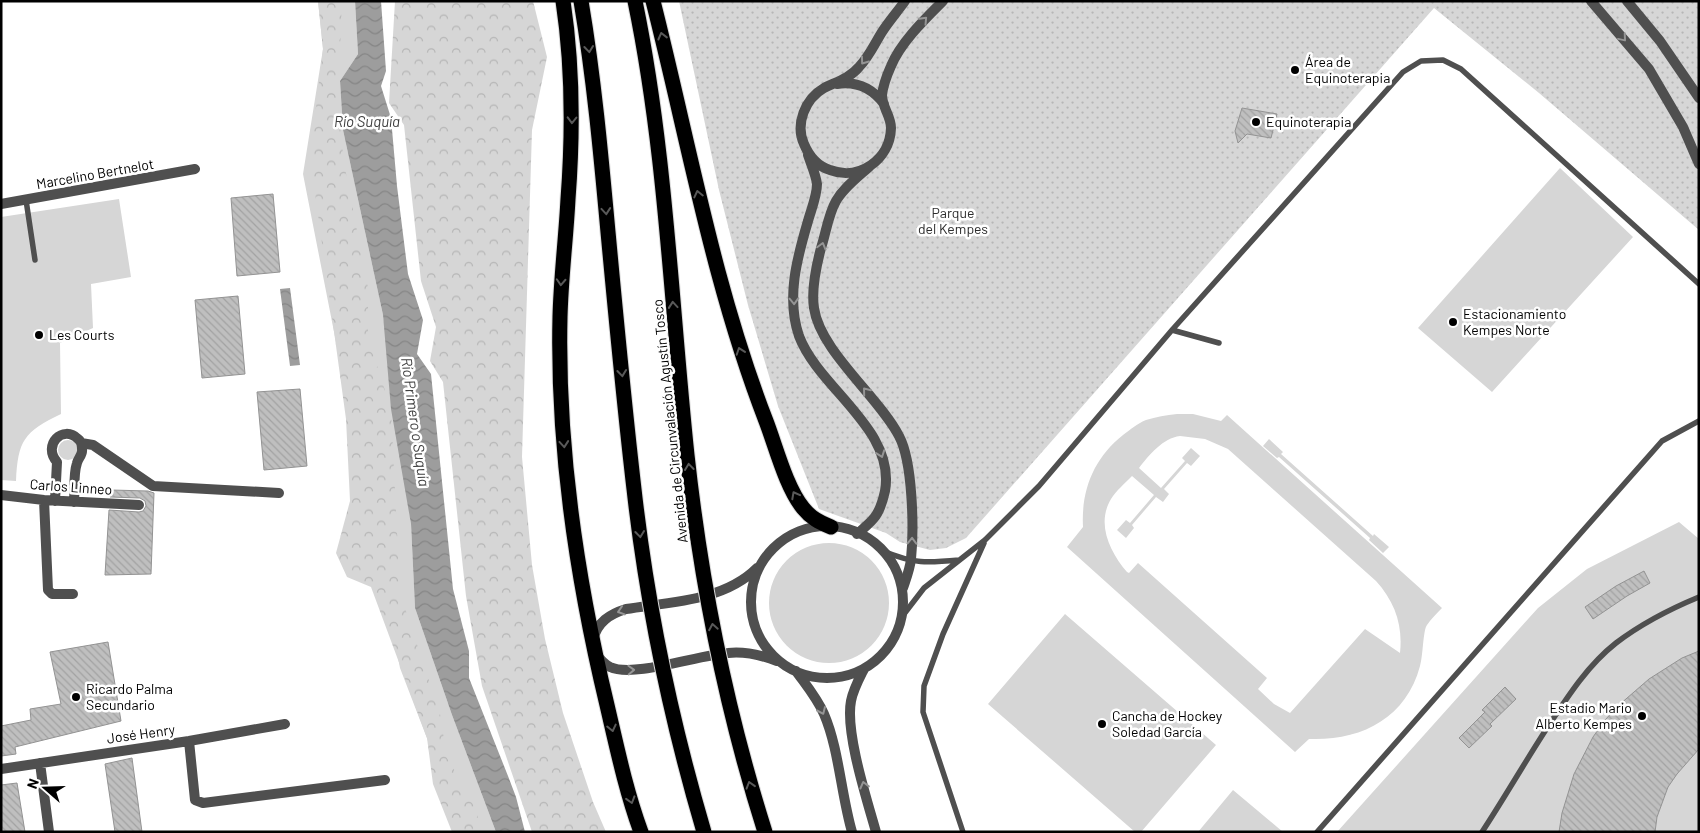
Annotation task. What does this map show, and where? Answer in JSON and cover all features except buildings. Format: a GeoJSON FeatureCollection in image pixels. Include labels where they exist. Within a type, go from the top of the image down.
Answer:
{"type":"FeatureCollection","features":[{"type":"Feature","properties":{"kind":"highway"},"geometry":{"type":"LineString","coordinates":[[563,1],[569,50],[572,114],[562,278],[560,360],[561,416],[565,460],[593,647],[622,768],[641,832]]}},
{"type":"Feature","properties":{"kind":"highway"},"geometry":{"type":"LineString","coordinates":[[581,1],[595,96],[624,396],[641,542],[667,691],[704,832]]}},
{"type":"Feature","properties":{"kind":"highway","name":"Avenida de Circunvalación Agustín Tosco"},"geometry":{"type":"LineString","coordinates":[[635,1],[655,114],[688,456],[703,569],[714,634],[735,728],[748,780],[765,832]]}},
{"type":"Feature","properties":{"kind":"highway"},"geometry":{"type":"LineString","coordinates":[[653,1],[713,258],[756,397],[794,495],[809,515],[818,522],[830,527]]}},
{"type":"Feature","properties":{"kind":"street"},"geometry":{"type":"LineString","coordinates":[[836,84],[860,66],[905,1]]}},
{"type":"Feature","properties":{"kind":"street"},"geometry":{"type":"LineString","coordinates":[[884,104],[883,91],[891,66],[920,24],[943,1]]}},
{"type":"Feature","properties":{"kind":"street"},"geometry":{"type":"LineString","coordinates":[[1591,1],[1649,68],[1683,127],[1699,164]]}},
{"type":"Feature","properties":{"kind":"street"},"geometry":{"type":"LineString","coordinates":[[1627,1],[1660,41],[1699,98]]}},
{"type":"Feature","properties":{"kind":"street"},"geometry":{"type":"LineString","coordinates":[[857,534],[874,518],[883,501],[887,482],[884,462],[875,439],[813,360],[803,344],[794,316],[793,291],[796,264],[817,185],[802,135],[802,116],[814,96],[824,88],[845,83],[863,86],[872,91],[884,104],[891,126],[890,138],[882,154],[845,189],[832,209],[819,259],[813,302],[816,318],[822,332],[846,366],[890,421],[900,438],[909,466],[912,536],[911,562],[903,588]]}},
{"type":"Feature","properties":{"kind":"street"},"geometry":{"type":"LineString","coordinates":[[807,152],[824,168],[836,172],[848,174],[870,166]]}},
{"type":"Feature","properties":{"kind":"street","name":"Marcelino Bertnelot"},"geometry":{"type":"LineString","coordinates":[[1,204],[195,170]]}},
{"type":"Feature","properties":{"kind":"street"},"geometry":{"type":"LineString","coordinates":[[55,501],[57,462],[52,453],[53,443],[60,436],[69,434],[81,443],[93,445],[153,486],[279,493]]}},
{"type":"Feature","properties":{"kind":"street"},"geometry":{"type":"LineString","coordinates":[[74,502],[77,462],[82,453],[81,443]]}},
{"type":"Feature","properties":{"kind":"street","name":"Carlos Linneo"},"geometry":{"type":"LineString","coordinates":[[1,495],[55,501],[139,504]]}},
{"type":"Feature","properties":{"kind":"street"},"geometry":{"type":"LineString","coordinates":[[44,500],[48,590],[52,594],[73,594]]}},
{"type":"Feature","properties":{"kind":"street"},"geometry":{"type":"LineString","coordinates":[[763,562],[755,577],[752,589],[752,613],[758,635],[765,646],[785,663],[796,670],[821,678],[850,675],[864,669],[891,644],[904,614],[903,588],[892,562],[875,544],[857,534],[845,529],[816,527],[793,535],[776,548],[749,576],[715,593],[693,599],[616,612],[600,624],[593,638],[593,647],[602,661],[609,667],[628,671],[728,653],[755,653],[785,663]]}},
{"type":"Feature","properties":{"kind":"street"},"geometry":{"type":"LineString","coordinates":[[864,669],[854,690],[850,717],[856,752],[876,832]]}},
{"type":"Feature","properties":{"kind":"street"},"geometry":{"type":"LineString","coordinates":[[796,670],[814,694],[824,715],[852,832]]}},
{"type":"Feature","properties":{"kind":"street","name":"José Henry"},"geometry":{"type":"LineString","coordinates":[[1,769],[189,741],[285,724]]}},
{"type":"Feature","properties":{"kind":"street"},"geometry":{"type":"LineString","coordinates":[[189,741],[195,800],[203,803],[385,780]]}},
{"type":"Feature","properties":{"kind":"street"},"geometry":{"type":"LineString","coordinates":[[40,763],[50,832]]}},
{"type":"Feature","properties":{"kind":"lane"},"geometry":{"type":"LineString","coordinates":[[904,614],[924,588],[985,540],[1039,486],[1172,330],[1403,72],[1421,61],[1443,60],[1461,69],[1699,284]]}},
{"type":"Feature","properties":{"kind":"lane"},"geometry":{"type":"LineString","coordinates":[[26,200],[35,260]]}},
{"type":"Feature","properties":{"kind":"lane"},"geometry":{"type":"LineString","coordinates":[[1172,330],[1219,343]]}},
{"type":"Feature","properties":{"kind":"lane"},"geometry":{"type":"LineString","coordinates":[[1317,832],[1662,441],[1699,421]]}},
{"type":"Feature","properties":{"kind":"lane"},"geometry":{"type":"LineString","coordinates":[[963,832],[923,712],[924,686],[940,643],[985,540]]}},
{"type":"Feature","properties":{"kind":"lane"},"geometry":{"type":"LineString","coordinates":[[883,551],[911,562],[925,563],[961,560]]}},
{"type":"Feature","properties":{"kind":"lane"},"geometry":{"type":"LineString","coordinates":[[1482,832],[1578,681],[1614,644],[1646,624],[1699,597]]}},
{"type":"Feature","properties":{"kind":"green space"},"geometry":{"type":"Polygon","coordinates":[[[318,1],[355,1],[358,54],[340,81],[343,130],[383,315],[411,524],[415,608],[452,715],[496,832],[463,832],[400,668],[303,174],[323,49],[318,1]]]}},
{"type":"Feature","properties":{"kind":"green space"},"geometry":{"type":"Polygon","coordinates":[[[318,1],[342,1],[340,50],[335,80],[344,163],[368,288],[368,338],[391,409],[400,593],[440,714],[447,758],[471,798],[483,832],[452,832],[433,784],[427,738],[371,587],[347,577],[336,553],[350,501],[346,419],[310,156],[323,49],[318,1]]]}},
{"type":"Feature","properties":{"kind":"green space"},"geometry":{"type":"Polygon","coordinates":[[[395,1],[533,1],[547,57],[532,130],[522,457],[532,565],[545,639],[563,713],[593,802],[606,832],[532,832],[482,686],[466,596],[443,382],[430,361],[436,327],[421,281],[404,125],[389,103],[395,1]]]}},
{"type":"Feature","properties":{"kind":"green space","name":"Parque del Kempes"},"geometry":{"type":"Polygon","coordinates":[[[679,1],[1699,1],[1699,230],[1539,93],[1434,8],[966,538],[946,548],[930,550],[900,542],[886,533],[819,509],[778,406],[748,305],[719,190],[679,1]]]}},
{"type":"Feature","properties":{"kind":"green space"},"geometry":{"type":"Polygon","coordinates":[[[1560,168],[1633,237],[1492,392],[1418,328],[1560,168]]]}},
{"type":"Feature","properties":{"kind":"green space","name":"Les Courts"},"geometry":{"type":"Polygon","coordinates":[[[119,199],[131,277],[91,284],[93,328],[60,343],[61,414],[39,426],[25,439],[19,456],[16,481],[1,480],[1,217],[119,199]]]}},
{"type":"Feature","properties":{"kind":"green space"},"geometry":{"type":"Polygon","coordinates":[[[1173,414],[1193,414],[1221,421],[1227,415],[1442,608],[1427,625],[1421,662],[1413,684],[1404,700],[1392,713],[1378,723],[1363,731],[1346,736],[1328,739],[1309,739],[1295,752],[1067,547],[1083,527],[1084,500],[1087,488],[1097,464],[1104,454],[1123,435],[1140,423],[1173,414]],[[1174,437],[1157,448],[1139,468],[1161,488],[1185,461],[1182,458],[1191,448],[1200,456],[1191,466],[1187,463],[1164,489],[1169,494],[1163,502],[1156,497],[1132,525],[1134,528],[1126,538],[1117,530],[1126,520],[1130,523],[1154,495],[1132,476],[1111,499],[1107,508],[1105,528],[1115,556],[1127,572],[1129,573],[1138,563],[1267,678],[1258,689],[1274,704],[1290,713],[1365,629],[1400,653],[1399,623],[1396,614],[1388,597],[1376,581],[1228,449],[1205,439],[1174,437]]]}},
{"type":"Feature","properties":{"kind":"green space"},"geometry":{"type":"Polygon","coordinates":[[[1269,439],[1283,452],[1281,454],[1373,536],[1374,534],[1389,547],[1383,553],[1369,540],[1370,538],[1279,457],[1277,458],[1263,446],[1269,439]]]}},
{"type":"Feature","properties":{"kind":"green space"},"geometry":{"type":"Polygon","coordinates":[[[68,440],[75,443],[78,450],[75,457],[68,460],[61,457],[58,450],[61,443],[68,440]]]}},
{"type":"Feature","properties":{"kind":"green space"},"geometry":{"type":"Polygon","coordinates":[[[1679,522],[1699,539],[1699,832],[1337,832],[1538,608],[1587,569],[1679,522]]]}},
{"type":"Feature","properties":{"kind":"green space"},"geometry":{"type":"Polygon","coordinates":[[[829,543],[852,548],[862,553],[871,561],[879,570],[884,580],[889,603],[884,626],[879,636],[871,645],[862,653],[852,658],[829,663],[806,658],[796,653],[787,645],[779,636],[774,626],[769,603],[774,580],[779,570],[787,561],[796,553],[806,548],[829,543]]]}},
{"type":"Feature","properties":{"kind":"green space","name":"Cancha de Hockey Soledad García"},"geometry":{"type":"Polygon","coordinates":[[[1065,614],[1216,745],[1141,832],[1135,832],[988,704],[1065,614]]]}},
{"type":"Feature","properties":{"kind":"green space"},"geometry":{"type":"Polygon","coordinates":[[[1233,790],[1283,832],[1198,832],[1233,790]]]}},
{"type":"Feature","properties":{"kind":"water","name":"Río Suquía"},"geometry":{"type":"Polygon","coordinates":[[[355,1],[381,1],[386,71],[381,86],[391,118],[408,274],[423,320],[417,354],[431,374],[453,589],[469,651],[469,678],[516,797],[525,832],[496,832],[452,715],[415,608],[411,524],[391,409],[383,315],[343,130],[340,81],[358,54],[355,1]]]}},
{"type":"Feature","properties":{"kind":"water"},"geometry":{"type":"Polygon","coordinates":[[[290,288],[300,365],[290,366],[280,289],[290,288]]]}},
{"type":"Feature","properties":{"kind":"place","name":"Área de Equinoterapia"},"geometry":{"type":"Point","coordinates":[1295,70]}},
{"type":"Feature","properties":{"kind":"place","name":"Equinoterapia"},"geometry":{"type":"Point","coordinates":[1256,122]}},
{"type":"Feature","properties":{"kind":"place","name":"Estacionamiento Kempes Norte"},"geometry":{"type":"Point","coordinates":[1453,322]}},
{"type":"Feature","properties":{"kind":"place","name":"Les Courts"},"geometry":{"type":"Point","coordinates":[39,335]}},
{"type":"Feature","properties":{"kind":"place","name":"Ricardo Palma Secundario"},"geometry":{"type":"Point","coordinates":[76,697]}},
{"type":"Feature","properties":{"kind":"place","name":"Estadio Mario Alberto Kempes"},"geometry":{"type":"Point","coordinates":[1642,716]}},
{"type":"Feature","properties":{"kind":"place","name":"Cancha de Hockey Soledad García"},"geometry":{"type":"Point","coordinates":[1102,724]}},
{"type":"Feature","properties":{"kind":"water label","name":"Río Primero o Suquía"},"geometry":{"type":"Point","coordinates":[415,422]}}]}
